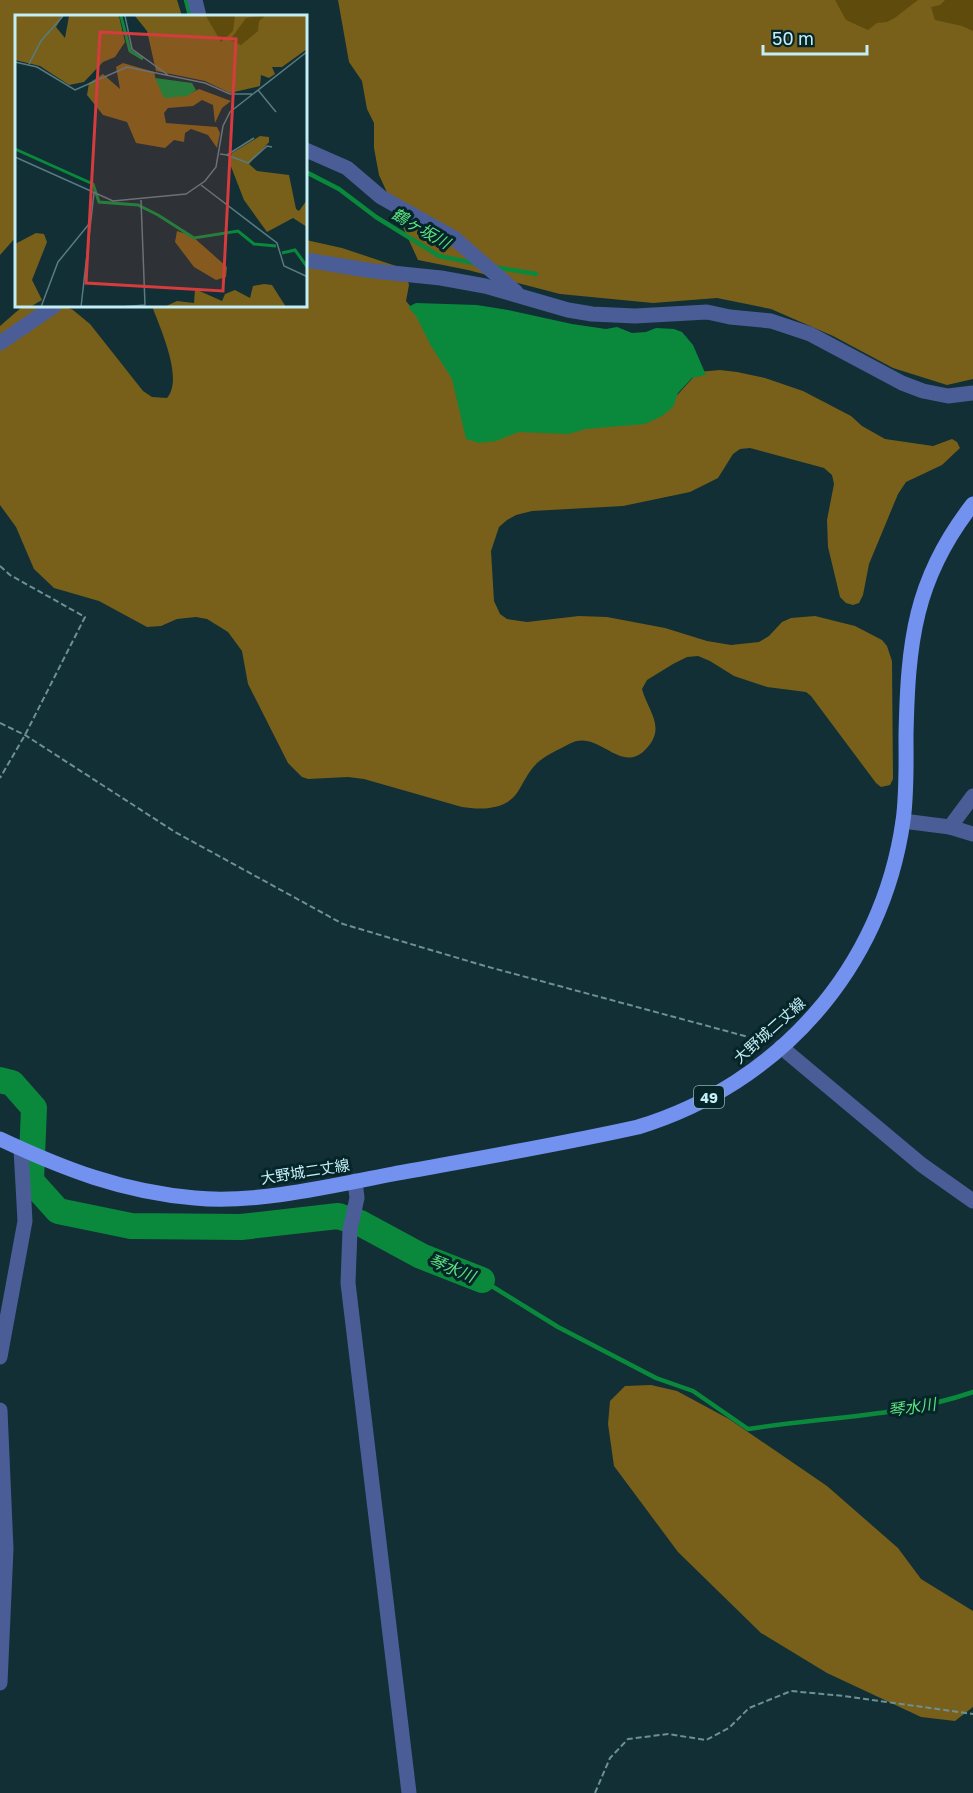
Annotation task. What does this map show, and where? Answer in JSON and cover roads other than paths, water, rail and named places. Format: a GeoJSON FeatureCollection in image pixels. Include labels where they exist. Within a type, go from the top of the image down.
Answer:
{"type":"FeatureCollection","features":[{"type":"Feature","properties":{"kind":"main road","name":"大野城二丈線"},"geometry":{"type":"LineString","coordinates":[[21,1149],[76,1173],[117,1185],[158,1194],[197,1198],[244,1198],[355,1181],[638,1127],[671,1117],[737,1082],[781,1047],[830,997],[854,961],[876,916],[889,883],[903,821],[908,679],[915,625],[931,572],[959,522],[973,504]]}},
{"type":"Feature","properties":{"kind":"main road","name":"49"},"geometry":{"type":"LineString","coordinates":[[0,1139],[21,1149]]}},
{"type":"Feature","properties":{"kind":"street"},"geometry":{"type":"LineString","coordinates":[[195,0],[199,15]]}},
{"type":"Feature","properties":{"kind":"street"},"geometry":{"type":"LineString","coordinates":[[308,151],[347,168],[381,196],[454,238],[521,296]]}},
{"type":"Feature","properties":{"kind":"street"},"geometry":{"type":"LineString","coordinates":[[308,260],[484,286],[568,310],[615,316],[706,312],[771,321],[810,334],[902,383],[923,391],[948,396],[973,393]]}},
{"type":"Feature","properties":{"kind":"street"},"geometry":{"type":"LineString","coordinates":[[0,343],[51,308]]}},
{"type":"Feature","properties":{"kind":"street"},"geometry":{"type":"LineString","coordinates":[[950,827],[970,797],[973,796]]}},
{"type":"Feature","properties":{"kind":"street"},"geometry":{"type":"LineString","coordinates":[[903,821],[950,827],[973,834]]}},
{"type":"Feature","properties":{"kind":"street"},"geometry":{"type":"LineString","coordinates":[[781,1047],[922,1165],[973,1201]]}},
{"type":"Feature","properties":{"kind":"street"},"geometry":{"type":"LineString","coordinates":[[0,1358],[25,1221],[21,1149]]}},
{"type":"Feature","properties":{"kind":"street"},"geometry":{"type":"LineString","coordinates":[[355,1181],[348,1283],[409,1793]]}},
{"type":"Feature","properties":{"kind":"street"},"geometry":{"type":"LineString","coordinates":[[0,1410],[6,1550],[0,1683]]}},
{"type":"Feature","properties":{"kind":"waterway","name":"鶴ヶ坂川"},"geometry":{"type":"LineString","coordinates":[[186,0],[190,15]]}},
{"type":"Feature","properties":{"kind":"waterway","name":"鶴ヶ坂川"},"geometry":{"type":"LineString","coordinates":[[308,173],[339,189],[376,217],[439,256],[474,263]]}},
{"type":"Feature","properties":{"kind":"waterway","name":"鶴ヶ坂川"},"geometry":{"type":"LineString","coordinates":[[494,267],[536,274]]}},
{"type":"Feature","properties":{"kind":"waterway","name":"琴水川"},"geometry":{"type":"LineString","coordinates":[[0,1080],[12,1083],[34,1108],[31,1181],[58,1211],[131,1226],[241,1227],[338,1216],[360,1223],[421,1256],[482,1280]]}},
{"type":"Feature","properties":{"kind":"waterway","name":"琴水川"},"geometry":{"type":"LineString","coordinates":[[482,1280],[558,1327],[656,1378],[693,1391],[748,1429],[890,1412],[973,1392]]}}]}
